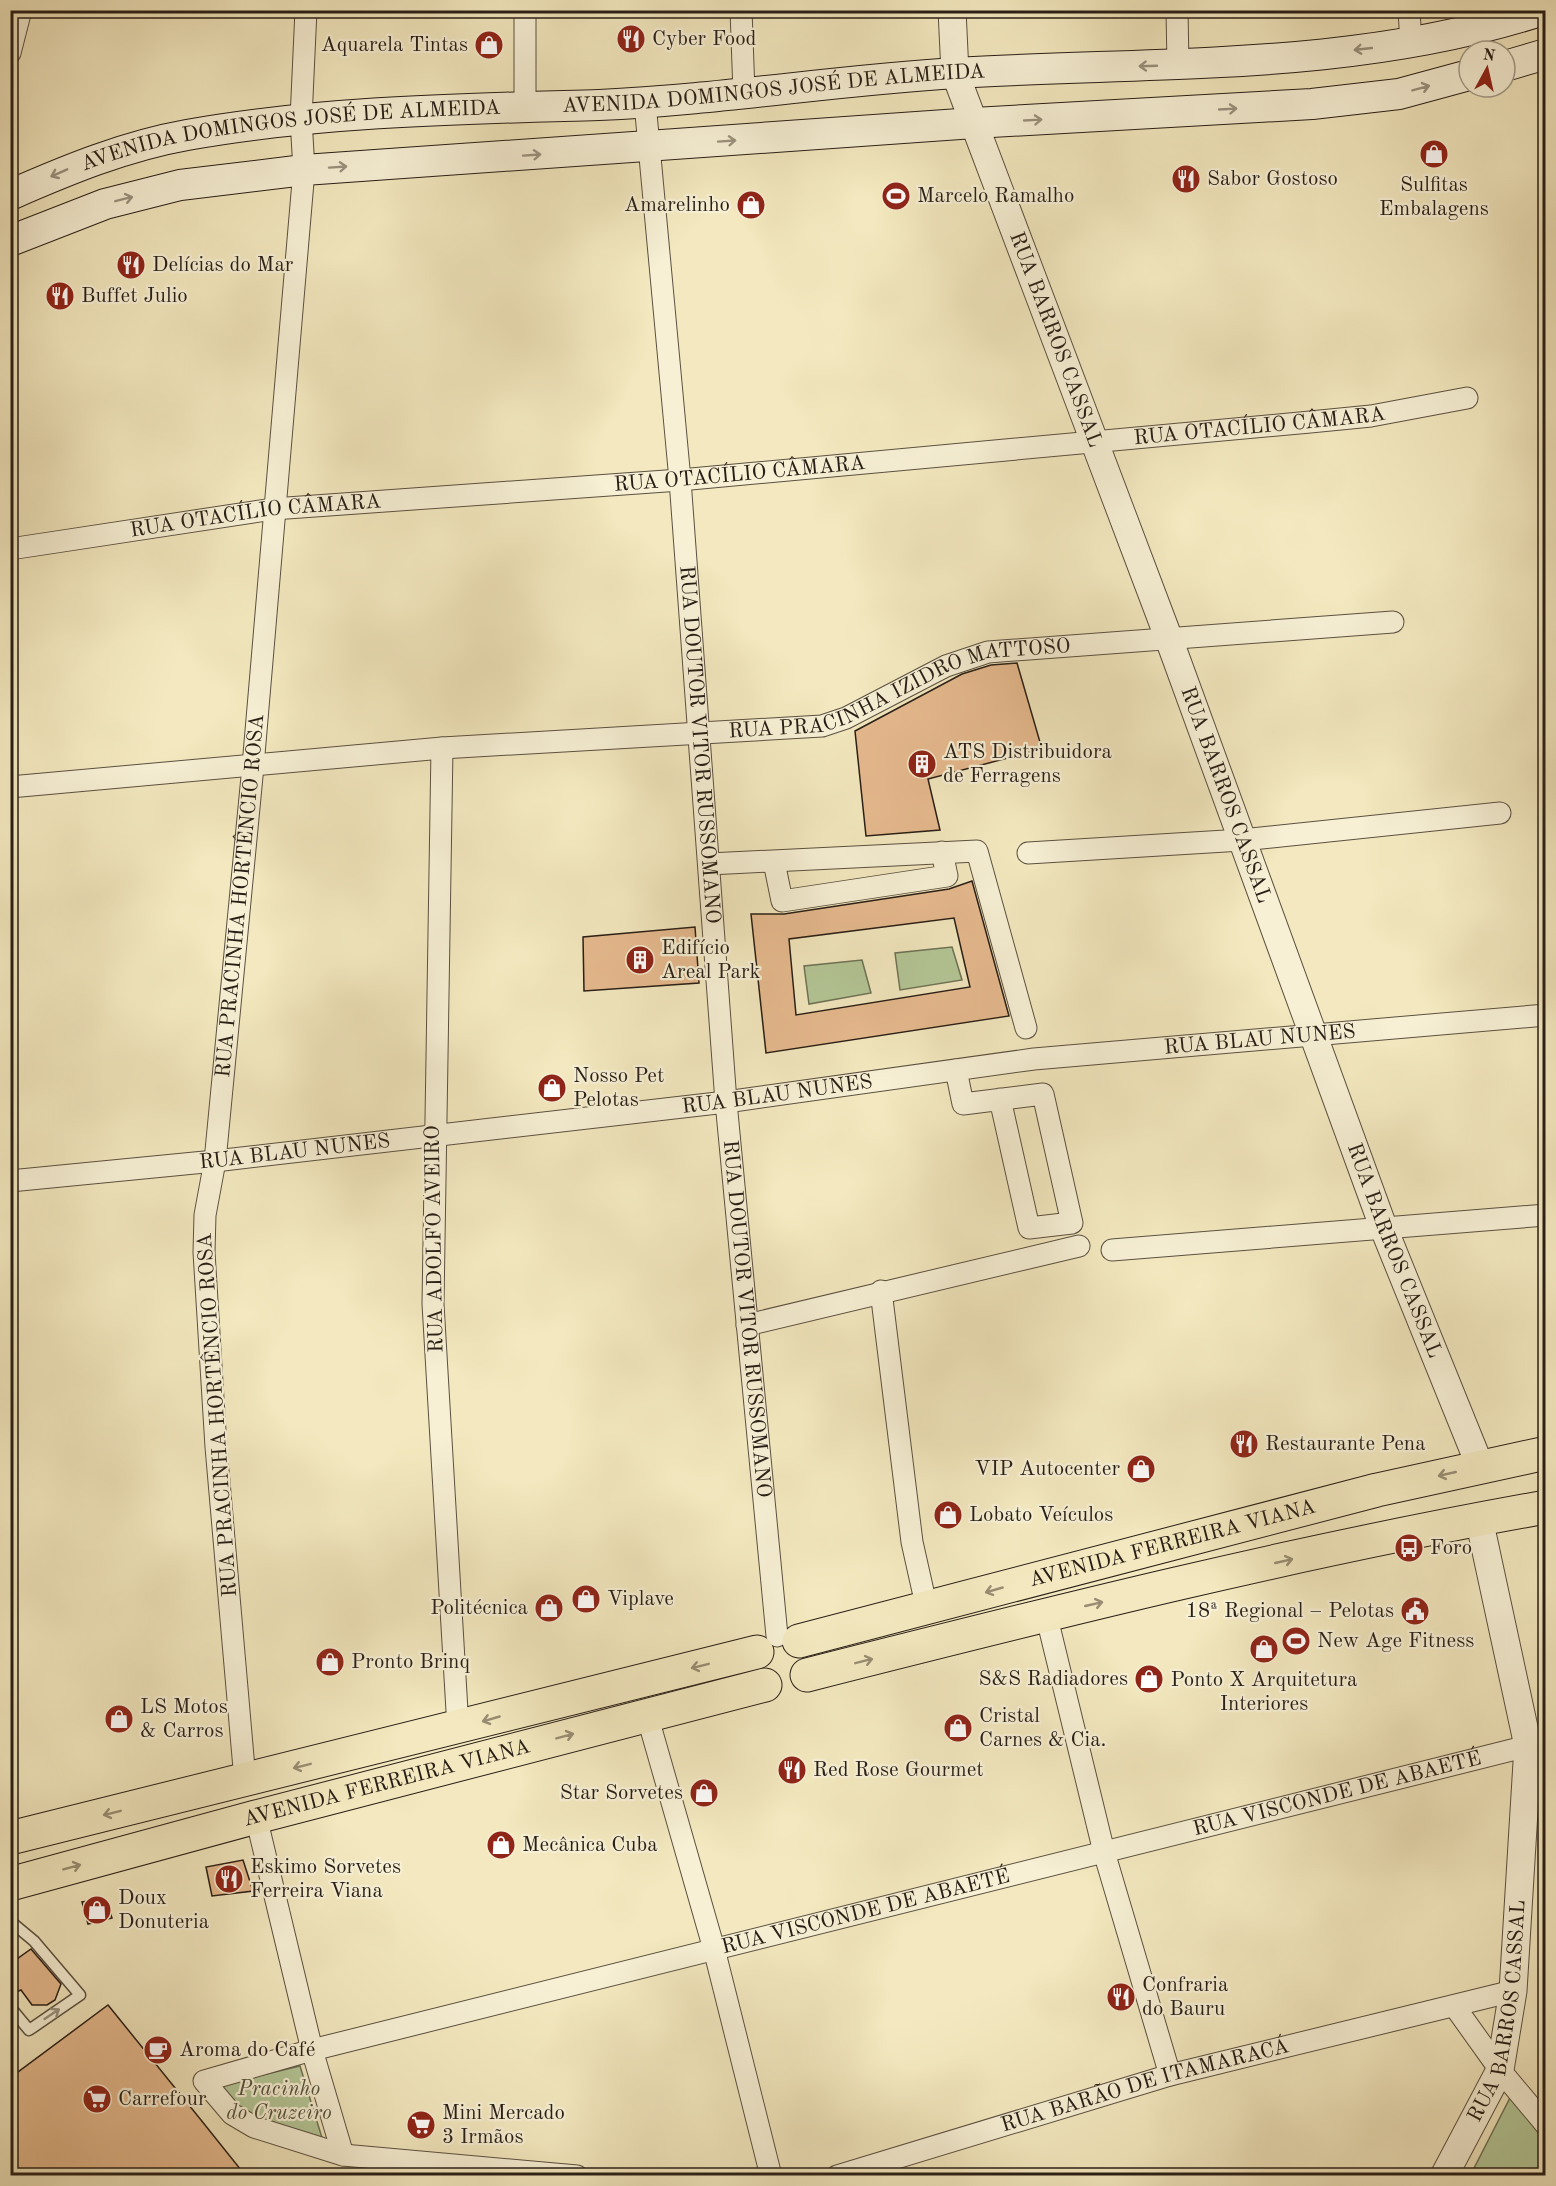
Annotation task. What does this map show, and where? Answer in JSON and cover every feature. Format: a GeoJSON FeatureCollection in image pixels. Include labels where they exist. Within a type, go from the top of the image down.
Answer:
{"type":"FeatureCollection","features":[{"type":"Feature","properties":{"kind":"main road","name":"AVENIDA DOMINGOS JOSÉ DE ALMEIDA"},"geometry":{"type":"LineString","coordinates":[[10,195],[72,168],[125,150],[185,135],[301,119],[645,103],[955,73],[1282,58],[1411,44],[1512,21],[1543,10]]}},
{"type":"Feature","properties":{"kind":"main road"},"geometry":{"type":"LineString","coordinates":[[1517,62],[1545,54]]}},
{"type":"Feature","properties":{"kind":"main road","name":"AVENIDA DOMINGOS JOSÉ DE ALMEIDA"},"geometry":{"type":"LineString","coordinates":[[10,241],[105,204],[169,188],[304,170],[974,123],[1312,104],[1399,94],[1457,78]]}},
{"type":"Feature","properties":{"kind":"main road","name":"AVENIDA FERREIRA VIANA"},"geometry":{"type":"LineString","coordinates":[[17,1831],[245,1780],[458,1728],[778,1643],[927,1609],[1036,1578],[1480,1466],[1545,1453]]}},
{"type":"Feature","properties":{"kind":"main road","name":"AVENIDA FERREIRA VIANA"},"geometry":{"type":"LineString","coordinates":[[807,1675],[1046,1614],[1479,1519],[1545,1507]]}},
{"type":"Feature","properties":{"kind":"main road"},"geometry":{"type":"LineString","coordinates":[[778,1643],[808,1654],[807,1675],[802,1683],[789,1690],[772,1689],[765,1685],[754,1665],[778,1643]]}},
{"type":"Feature","properties":{"kind":"main road","name":"AVENIDA FERREIRA VIANA"},"geometry":{"type":"LineString","coordinates":[[12,1887],[256,1817],[765,1685]]}},
{"type":"Feature","properties":{"kind":"street"},"geometry":{"type":"LineString","coordinates":[[10,53],[21,10]]}},
{"type":"Feature","properties":{"kind":"street","name":"RUA PRACINHA HORTÊNCIO ROSA"},"geometry":{"type":"LineString","coordinates":[[245,1780],[216,1447],[204,1252],[205,1215],[215,1161],[253,766],[273,509],[304,170],[301,119],[306,10]]}},
{"type":"Feature","properties":{"kind":"street"},"geometry":{"type":"LineString","coordinates":[[525,10],[525,107]]}},
{"type":"Feature","properties":{"kind":"street"},"geometry":{"type":"LineString","coordinates":[[741,10],[744,93]]}},
{"type":"Feature","properties":{"kind":"street","name":"RUA BARROS CASSAL"},"geometry":{"type":"LineString","coordinates":[[952,10],[955,73],[1169,639],[1384,1229],[1480,1466]]}},
{"type":"Feature","properties":{"kind":"street"},"geometry":{"type":"LineString","coordinates":[[1177,10],[1178,64]]}},
{"type":"Feature","properties":{"kind":"street"},"geometry":{"type":"LineString","coordinates":[[1409,10],[1411,44]]}},
{"type":"Feature","properties":{"kind":"street","name":"RUA DOUTOR VITOR RUSSOMANO"},"geometry":{"type":"LineString","coordinates":[[645,103],[651,147],[680,480],[726,1102],[778,1643]]}},
{"type":"Feature","properties":{"kind":"street","name":"RUA OTACÍLIO CÂMARA"},"geometry":{"type":"LineString","coordinates":[[10,549],[273,509],[680,480],[1371,416],[1467,398]]}},
{"type":"Feature","properties":{"kind":"street","name":"RUA PRACINHA IZIDRO MATTOSO"},"geometry":{"type":"LineString","coordinates":[[10,788],[442,748],[822,726],[846,718],[946,666],[988,652],[1393,622]]}},
{"type":"Feature","properties":{"kind":"street","name":"RUA ADOLFO AVEIRO"},"geometry":{"type":"LineString","coordinates":[[442,748],[433,1304],[458,1728]]}},
{"type":"Feature","properties":{"kind":"street"},"geometry":{"type":"LineString","coordinates":[[1028,853],[1242,840],[1500,813]]}},
{"type":"Feature","properties":{"kind":"street"},"geometry":{"type":"LineString","coordinates":[[709,864],[977,850],[1026,1028]]}},
{"type":"Feature","properties":{"kind":"street"},"geometry":{"type":"LineString","coordinates":[[774,862],[782,901],[947,876],[942,852]]}},
{"type":"Feature","properties":{"kind":"street","name":"RUA BLAU NUNES"},"geometry":{"type":"LineString","coordinates":[[10,1181],[215,1161],[726,1102],[1034,1059],[1545,1015]]}},
{"type":"Feature","properties":{"kind":"street"},"geometry":{"type":"LineString","coordinates":[[956,1070],[963,1104],[1000,1099],[1043,1094],[1072,1223],[1029,1228],[1000,1099]]}},
{"type":"Feature","properties":{"kind":"street"},"geometry":{"type":"LineString","coordinates":[[1112,1251],[1545,1215]]}},
{"type":"Feature","properties":{"kind":"street"},"geometry":{"type":"LineString","coordinates":[[747,1325],[1079,1246]]}},
{"type":"Feature","properties":{"kind":"street"},"geometry":{"type":"LineString","coordinates":[[881,1292],[912,1542],[927,1609]]}},
{"type":"Feature","properties":{"kind":"street","name":"RUA BARROS CASSAL"},"geometry":{"type":"LineString","coordinates":[[1444,2175],[1500,2070],[1513,1991],[1537,1751],[1479,1519]]}},
{"type":"Feature","properties":{"kind":"street"},"geometry":{"type":"LineString","coordinates":[[1046,1614],[1104,1852],[1170,2075]]}},
{"type":"Feature","properties":{"kind":"street"},"geometry":{"type":"LineString","coordinates":[[647,1715],[714,1949],[771,2175]]}},
{"type":"Feature","properties":{"kind":"street","name":"RUA VISCONDE DE ABAETÉ"},"geometry":{"type":"LineString","coordinates":[[343,2155],[254,2127],[232,2114],[204,2081],[312,2050],[1104,1852],[1537,1751]]}},
{"type":"Feature","properties":{"kind":"street"},"geometry":{"type":"LineString","coordinates":[[256,1817],[312,2050],[343,2155],[577,2175]]}},
{"type":"Feature","properties":{"kind":"street","name":"RUA BARÃO DE ITAMARACÁ"},"geometry":{"type":"LineString","coordinates":[[837,2175],[1170,2075],[1513,1991]]}},
{"type":"Feature","properties":{"kind":"street"},"geometry":{"type":"LineString","coordinates":[[1455,2007],[1500,2070],[1545,2125]]}},
{"type":"Feature","properties":{"kind":"lane"},"geometry":{"type":"LineString","coordinates":[[10,1921],[34,1941],[80,1995],[29,2030],[10,2007]]}},
{"type":"Feature","properties":{"kind":"green space"},"geometry":{"type":"Polygon","coordinates":[[[952,947],[962,980],[900,990],[895,953],[952,947]]]}},
{"type":"Feature","properties":{"kind":"green space"},"geometry":{"type":"Polygon","coordinates":[[[862,960],[871,993],[809,1004],[804,966],[862,960]]]}},
{"type":"Feature","properties":{"kind":"green space","name":"Pracinho do Cruzeiro"},"geometry":{"type":"Polygon","coordinates":[[[300,2066],[323,2141],[234,2110],[221,2085],[300,2066]]]}},
{"type":"Feature","properties":{"kind":"green space"},"geometry":{"type":"Polygon","coordinates":[[[1511,2096],[1545,2139],[1545,2175],[1470,2176],[1511,2096]]]}},
{"type":"Feature","properties":{"kind":"building","name":"ATS Distribuidora de Ferragens"},"geometry":{"type":"Polygon","coordinates":[[[1017,663],[1042,749],[928,779],[940,830],[866,836],[855,731],[962,674],[991,665],[1017,663]]]}},
{"type":"Feature","properties":{"kind":"building"},"geometry":{"type":"Polygon","coordinates":[[[972,881],[1009,1016],[766,1053],[751,914],[784,914],[949,889],[972,881]],[[954,918],[789,939],[796,1015],[970,987],[954,918]]]}},
{"type":"Feature","properties":{"kind":"building","name":"Edifício Areal Park"},"geometry":{"type":"Polygon","coordinates":[[[695,927],[699,983],[584,991],[583,937],[695,927]]]}},
{"type":"Feature","properties":{"kind":"building","name":"Eskimo Sorvetes Ferreira Viana"},"geometry":{"type":"Polygon","coordinates":[[[243,1860],[253,1891],[212,1896],[206,1867],[243,1860]]]}},
{"type":"Feature","properties":{"kind":"building","name":"Doux Donuteria"},"geometry":{"type":"Polygon","coordinates":[[[105,1899],[112,1918],[88,1924],[82,1902],[105,1899]]]}},
{"type":"Feature","properties":{"kind":"building"},"geometry":{"type":"Polygon","coordinates":[[[31,1949],[61,1984],[55,2000],[47,2005],[32,2005],[21,1990],[16,1992],[10,1983],[10,1964],[31,1949]]]}},
{"type":"Feature","properties":{"kind":"building","name":"Carrefour"},"geometry":{"type":"Polygon","coordinates":[[[108,2005],[245,2175],[10,2175],[10,2078],[108,2005]]]}},
{"type":"Feature","properties":{"kind":"place","name":"Cyber Food"},"geometry":{"type":"Point","coordinates":[631,39]}},
{"type":"Feature","properties":{"kind":"place","name":"Aquarela Tintas"},"geometry":{"type":"Point","coordinates":[489,45]}},
{"type":"Feature","properties":{"kind":"place","name":"Sulfitas Embalagens"},"geometry":{"type":"Point","coordinates":[1434,154]}},
{"type":"Feature","properties":{"kind":"place","name":"Sabor Gostoso"},"geometry":{"type":"Point","coordinates":[1186,179]}},
{"type":"Feature","properties":{"kind":"place","name":"Marcelo Ramalho"},"geometry":{"type":"Point","coordinates":[896,196]}},
{"type":"Feature","properties":{"kind":"place","name":"Amarelinho"},"geometry":{"type":"Point","coordinates":[751,205]}},
{"type":"Feature","properties":{"kind":"place","name":"Delícias do Mar"},"geometry":{"type":"Point","coordinates":[131,265]}},
{"type":"Feature","properties":{"kind":"place","name":"Buffet Julio"},"geometry":{"type":"Point","coordinates":[60,296]}},
{"type":"Feature","properties":{"kind":"place","name":"ATS Distribuidora de Ferragens"},"geometry":{"type":"Point","coordinates":[922,764]}},
{"type":"Feature","properties":{"kind":"place","name":"Edifício Areal Park"},"geometry":{"type":"Point","coordinates":[640,960]}},
{"type":"Feature","properties":{"kind":"place","name":"Nosso Pet Pelotas"},"geometry":{"type":"Point","coordinates":[552,1088]}},
{"type":"Feature","properties":{"kind":"place","name":"Restaurante Pena"},"geometry":{"type":"Point","coordinates":[1244,1444]}},
{"type":"Feature","properties":{"kind":"place","name":"VIP Autocenter"},"geometry":{"type":"Point","coordinates":[1141,1469]}},
{"type":"Feature","properties":{"kind":"place","name":"Lobato Veículos"},"geometry":{"type":"Point","coordinates":[948,1515]}},
{"type":"Feature","properties":{"kind":"place","name":"Foro"},"geometry":{"type":"Point","coordinates":[1409,1548]}},
{"type":"Feature","properties":{"kind":"place","name":"Viplave"},"geometry":{"type":"Point","coordinates":[586,1599]}},
{"type":"Feature","properties":{"kind":"place","name":"Politécnica"},"geometry":{"type":"Point","coordinates":[549,1608]}},
{"type":"Feature","properties":{"kind":"place","name":"18ª Regional – Pelotas"},"geometry":{"type":"Point","coordinates":[1415,1611]}},
{"type":"Feature","properties":{"kind":"place","name":"New Age Fitness"},"geometry":{"type":"Point","coordinates":[1296,1641]}},
{"type":"Feature","properties":{"kind":"place","name":"Ponto X Arquitetura Interiores"},"geometry":{"type":"Point","coordinates":[1264,1649]}},
{"type":"Feature","properties":{"kind":"place","name":"Pronto Brinq"},"geometry":{"type":"Point","coordinates":[330,1662]}},
{"type":"Feature","properties":{"kind":"place","name":"S&S Radiadores"},"geometry":{"type":"Point","coordinates":[1149,1679]}},
{"type":"Feature","properties":{"kind":"place","name":"LS Motos & Carros"},"geometry":{"type":"Point","coordinates":[119,1719]}},
{"type":"Feature","properties":{"kind":"place","name":"Cristal Carnes & Cia."},"geometry":{"type":"Point","coordinates":[958,1728]}},
{"type":"Feature","properties":{"kind":"place","name":"Red Rose Gourmet"},"geometry":{"type":"Point","coordinates":[792,1770]}},
{"type":"Feature","properties":{"kind":"place","name":"Star Sorvetes"},"geometry":{"type":"Point","coordinates":[704,1793]}},
{"type":"Feature","properties":{"kind":"place","name":"Mecânica Cuba"},"geometry":{"type":"Point","coordinates":[501,1845]}},
{"type":"Feature","properties":{"kind":"place","name":"Eskimo Sorvetes Ferreira Viana"},"geometry":{"type":"Point","coordinates":[229,1879]}},
{"type":"Feature","properties":{"kind":"place","name":"Doux Donuteria"},"geometry":{"type":"Point","coordinates":[97,1910]}},
{"type":"Feature","properties":{"kind":"place","name":"Confraria do Bauru"},"geometry":{"type":"Point","coordinates":[1121,1997]}},
{"type":"Feature","properties":{"kind":"place","name":"Aroma do Café"},"geometry":{"type":"Point","coordinates":[158,2050]}},
{"type":"Feature","properties":{"kind":"place","name":"Carrefour"},"geometry":{"type":"Point","coordinates":[97,2099]}},
{"type":"Feature","properties":{"kind":"place","name":"Mini Mercado 3 Irmãos"},"geometry":{"type":"Point","coordinates":[421,2125]}}]}
